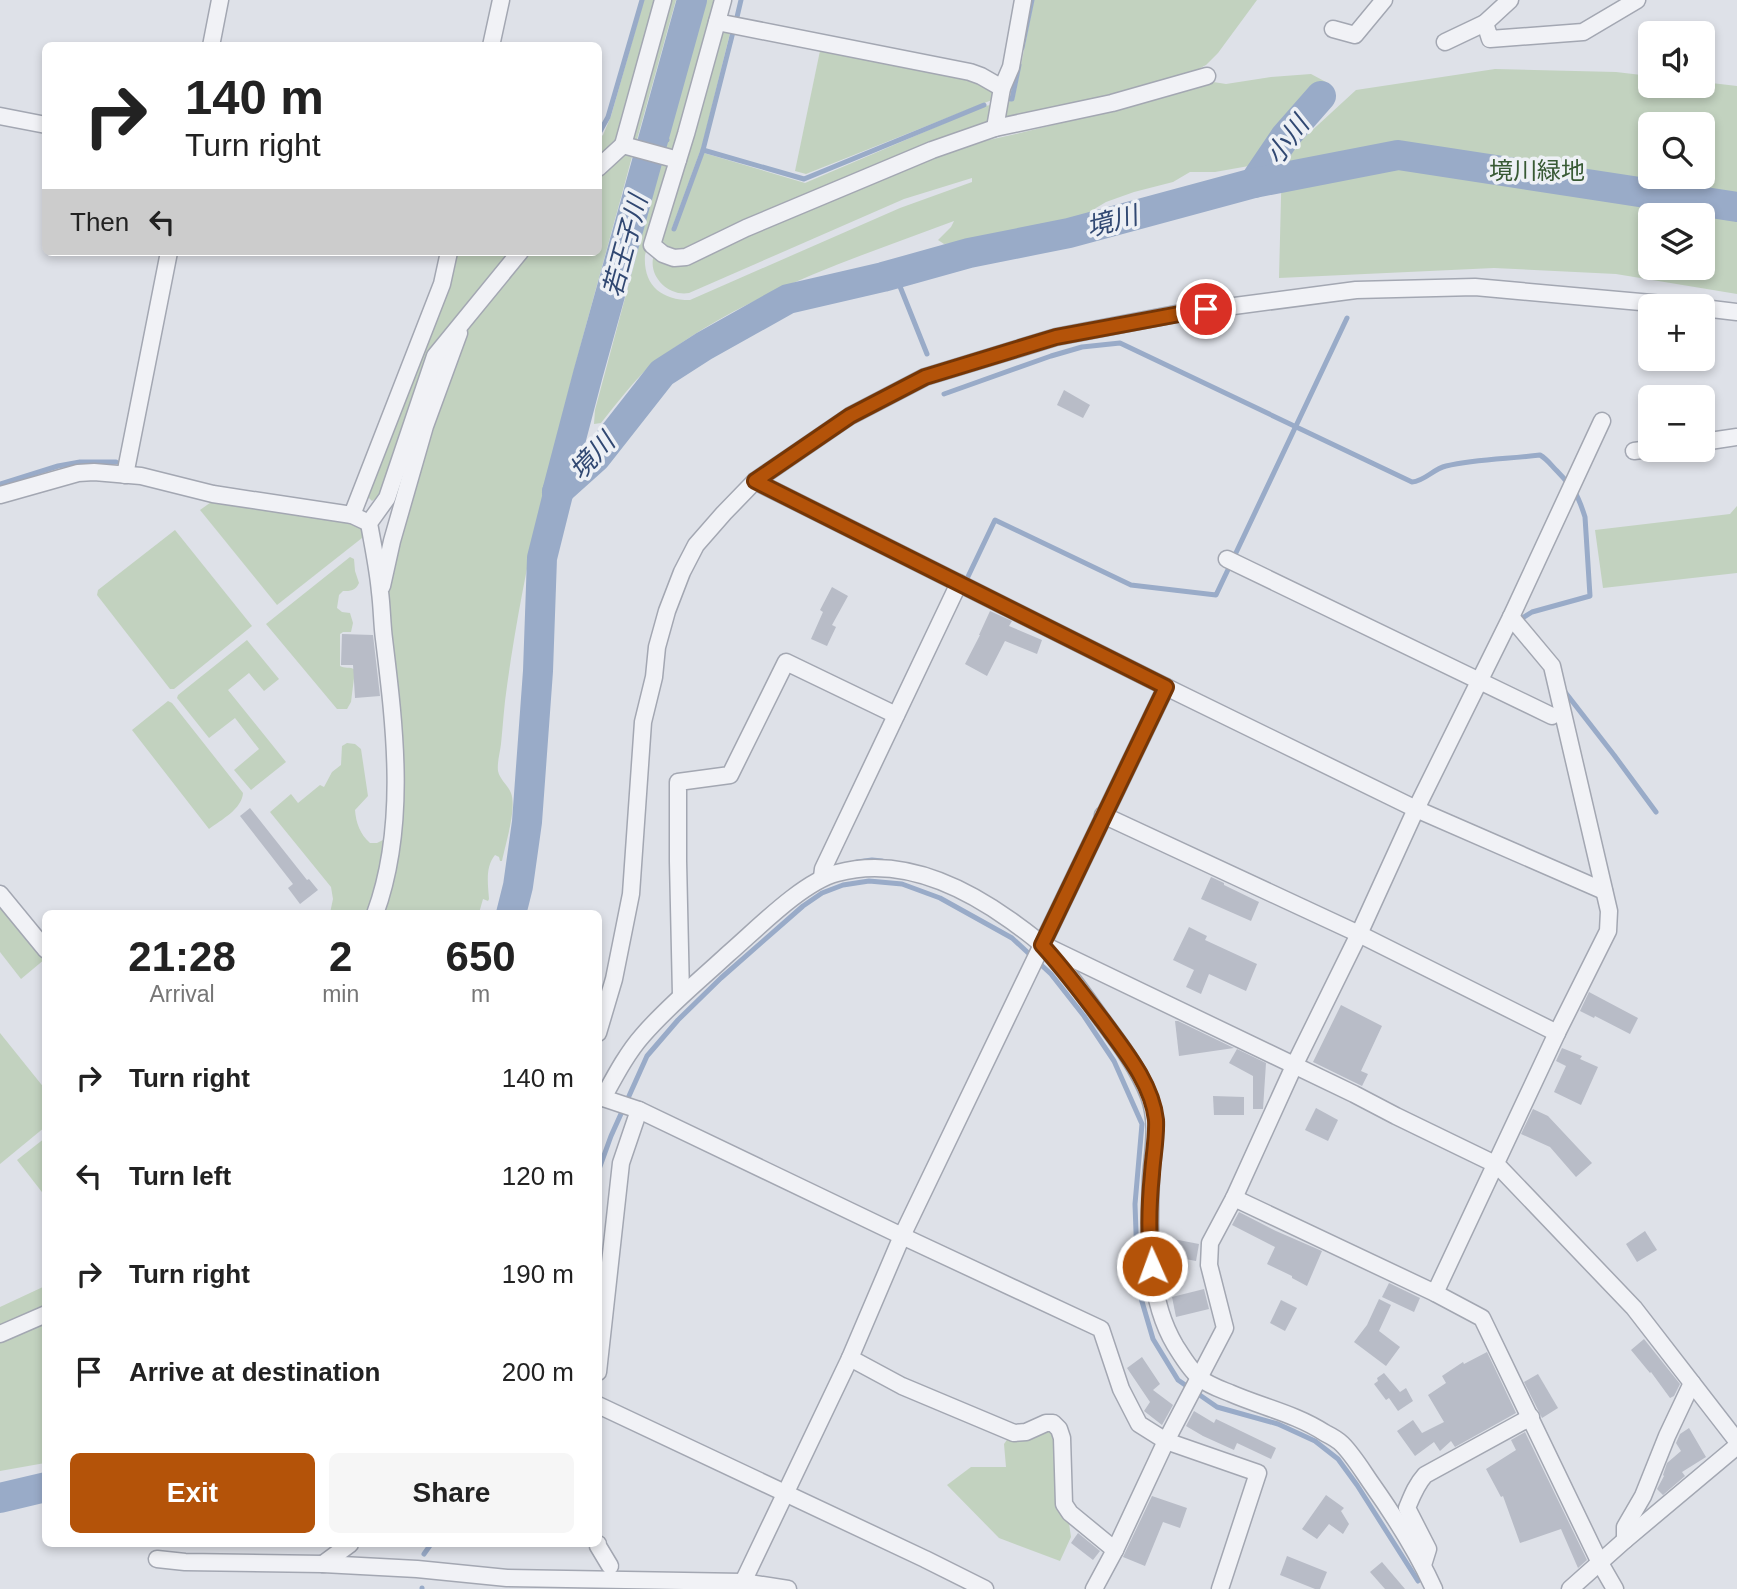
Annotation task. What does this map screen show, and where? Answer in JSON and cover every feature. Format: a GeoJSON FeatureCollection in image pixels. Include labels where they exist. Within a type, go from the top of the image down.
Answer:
{"type":"FeatureCollection","features":[{"type":"Feature","properties":{"kind":"street"},"geometry":{"type":"LineString","coordinates":[[212,42],[220,0]]}},
{"type":"Feature","properties":{"kind":"street"},"geometry":{"type":"LineString","coordinates":[[492,42],[500,0]]}},
{"type":"Feature","properties":{"kind":"street"},"geometry":{"type":"LineString","coordinates":[[602,165],[627,146],[663,0]]}},
{"type":"Feature","properties":{"kind":"street"},"geometry":{"type":"LineString","coordinates":[[723,0],[652,244],[663,254],[674,258],[686,257],[746,228],[920,155],[995,128],[1112,103],[1207,76]]}},
{"type":"Feature","properties":{"kind":"street"},"geometry":{"type":"LineString","coordinates":[[995,128],[1002,88],[1011,67],[1023,0]]}},
{"type":"Feature","properties":{"kind":"street"},"geometry":{"type":"LineString","coordinates":[[1333,29],[1355,35],[1384,0]]}},
{"type":"Feature","properties":{"kind":"street"},"geometry":{"type":"LineString","coordinates":[[1445,42],[1485,23],[1510,0]]}},
{"type":"Feature","properties":{"kind":"street"},"geometry":{"type":"LineString","coordinates":[[1485,23],[1490,39],[1583,32],[1636,0]]}},
{"type":"Feature","properties":{"kind":"street"},"geometry":{"type":"LineString","coordinates":[[717,22],[970,72],[1002,88]]}},
{"type":"Feature","properties":{"kind":"street"},"geometry":{"type":"LineString","coordinates":[[0,116],[42,124]]}},
{"type":"Feature","properties":{"kind":"street"},"geometry":{"type":"LineString","coordinates":[[627,146],[678,160]]}},
{"type":"Feature","properties":{"kind":"street"},"geometry":{"type":"LineString","coordinates":[[125,475],[168,256]]}},
{"type":"Feature","properties":{"kind":"street"},"geometry":{"type":"LineString","coordinates":[[352,515],[442,284],[448,256]]}},
{"type":"Feature","properties":{"kind":"street"},"geometry":{"type":"LineString","coordinates":[[376,910],[385,881],[392,836],[395,781],[381,594],[369,523],[387,498],[435,356],[517,256]]}},
{"type":"Feature","properties":{"kind":"street"},"geometry":{"type":"LineString","coordinates":[[602,1020],[614,979],[631,894],[643,722],[654,677],[657,647],[667,611],[696,545],[755,481],[850,416],[925,377],[1056,337],[1181,313],[1356,289],[1475,287],[1638,302]]}},
{"type":"Feature","properties":{"kind":"street"},"geometry":{"type":"LineString","coordinates":[[1715,309],[1737,312]]}},
{"type":"Feature","properties":{"kind":"street"},"geometry":{"type":"LineString","coordinates":[[381,594],[392,541],[425,426],[463,321]]}},
{"type":"Feature","properties":{"kind":"street"},"geometry":{"type":"LineString","coordinates":[[1094,1589],[1225,1328],[1209,1265],[1210,1243],[1234,1198],[1294,1066],[1511,617],[1602,421]]}},
{"type":"Feature","properties":{"kind":"street"},"geometry":{"type":"LineString","coordinates":[[1715,440],[1737,437]]}},
{"type":"Feature","properties":{"kind":"street"},"geometry":{"type":"LineString","coordinates":[[0,495],[78,473],[94,472],[141,477],[213,494],[352,515],[369,523]]}},
{"type":"Feature","properties":{"kind":"street"},"geometry":{"type":"LineString","coordinates":[[755,481],[1416,809],[1604,891]]}},
{"type":"Feature","properties":{"kind":"street"},"geometry":{"type":"LineString","coordinates":[[1227,559],[1552,716]]}},
{"type":"Feature","properties":{"kind":"street"},"geometry":{"type":"LineString","coordinates":[[822,877],[823,869],[959,583]]}},
{"type":"Feature","properties":{"kind":"street"},"geometry":{"type":"LineString","coordinates":[[1435,1293],[1608,931],[1609,911],[1552,666],[1511,617]]}},
{"type":"Feature","properties":{"kind":"street"},"geometry":{"type":"LineString","coordinates":[[681,995],[678,782],[730,775],[786,662],[896,715]]}},
{"type":"Feature","properties":{"kind":"street"},"geometry":{"type":"LineString","coordinates":[[742,1586],[850,1358],[902,1236],[1166,687]]}},
{"type":"Feature","properties":{"kind":"street"},"geometry":{"type":"LineString","coordinates":[[1103,815],[1359,934],[1557,1033]]}},
{"type":"Feature","properties":{"kind":"street"},"geometry":{"type":"LineString","coordinates":[[602,1094],[641,1037],[681,995],[781,907],[822,877],[866,868],[907,872],[930,877],[954,887],[988,905],[1042,945],[1496,1164],[1633,1308],[1737,1443],[1570,1589]]}},
{"type":"Feature","properties":{"kind":"street"},"geometry":{"type":"LineString","coordinates":[[0,894],[42,945]]}},
{"type":"Feature","properties":{"kind":"street"},"geometry":{"type":"LineString","coordinates":[[1042,945],[1086,998],[1126,1053],[1150,1099],[1156,1121],[1151,1179],[1150,1249],[1154,1282],[1167,1330],[1186,1362],[1200,1378],[1247,1400],[1289,1414],[1318,1428],[1342,1444],[1397,1520],[1434,1589]]}},
{"type":"Feature","properties":{"kind":"street"},"geometry":{"type":"LineString","coordinates":[[602,1096],[639,1110],[1101,1329],[1121,1389],[1139,1424],[1166,1441],[1258,1473],[1220,1589]]}},
{"type":"Feature","properties":{"kind":"street"},"geometry":{"type":"LineString","coordinates":[[602,1336],[621,1163],[639,1110]]}},
{"type":"Feature","properties":{"kind":"street"},"geometry":{"type":"LineString","coordinates":[[1234,1198],[1482,1318],[1615,1589]]}},
{"type":"Feature","properties":{"kind":"street"},"geometry":{"type":"LineString","coordinates":[[0,1334],[42,1316]]}},
{"type":"Feature","properties":{"kind":"street"},"geometry":{"type":"LineString","coordinates":[[850,1358],[902,1386],[1014,1433],[1053,1423],[1062,1438],[1064,1504],[1070,1513],[1115,1550]]}},
{"type":"Feature","properties":{"kind":"street"},"geometry":{"type":"LineString","coordinates":[[1625,1540],[1625,1527],[1643,1496],[1692,1383]]}},
{"type":"Feature","properties":{"kind":"street"},"geometry":{"type":"LineString","coordinates":[[602,1407],[985,1589]]}},
{"type":"Feature","properties":{"kind":"street"},"geometry":{"type":"LineString","coordinates":[[1423,1565],[1428,1549],[1407,1508],[1413,1490],[1425,1475],[1531,1417]]}},
{"type":"Feature","properties":{"kind":"street"},"geometry":{"type":"LineString","coordinates":[[323,1564],[346,1547]]}},
{"type":"Feature","properties":{"kind":"street"},"geometry":{"type":"LineString","coordinates":[[599,1547],[610,1566]]}},
{"type":"Feature","properties":{"kind":"street"},"geometry":{"type":"LineString","coordinates":[[157,1559],[185,1562],[323,1564],[417,1569],[508,1578],[788,1589]]}},
{"type":"Feature","properties":{"kind":"green space"},"geometry":{"type":"Polygon","coordinates":[[[644,0],[658,0],[621,133],[602,158],[602,136],[611,116],[644,0]]]}},
{"type":"Feature","properties":{"kind":"green space"},"geometry":{"type":"Polygon","coordinates":[[[669,0],[676,0],[636,143],[632,142],[669,0]]]}},
{"type":"Feature","properties":{"kind":"green space"},"geometry":{"type":"Polygon","coordinates":[[[706,0],[717,0],[676,152],[664,151],[706,0]]]}},
{"type":"Feature","properties":{"kind":"green space"},"geometry":{"type":"Polygon","coordinates":[[[1034,0],[1257,0],[1218,53],[1206,65],[1180,79],[1010,122],[1003,116],[1005,103],[1014,100],[1034,0]]]}},
{"type":"Feature","properties":{"kind":"green space"},"geometry":{"type":"Polygon","coordinates":[[[731,29],[702,146],[672,228],[675,231],[704,153],[805,183],[985,106],[996,104],[988,125],[684,252],[663,248],[660,239],[720,30],[731,29]]]}},
{"type":"Feature","properties":{"kind":"green space"},"geometry":{"type":"Polygon","coordinates":[[[821,46],[971,76],[992,87],[997,98],[806,174],[795,171],[821,46]]]}},
{"type":"Feature","properties":{"kind":"green space","name":"境川緑地"},"geometry":{"type":"Polygon","coordinates":[[[1495,69],[1638,75],[1638,98],[1715,98],[1715,83],[1737,86],[1737,294],[1652,280],[1715,280],[1715,203],[1638,203],[1638,278],[1616,274],[1494,268],[1279,278],[1282,158],[1356,90],[1495,69]]]}},
{"type":"Feature","properties":{"kind":"green space"},"geometry":{"type":"Polygon","coordinates":[[[1311,74],[1326,82],[1315,89],[1260,164],[1215,172],[1190,172],[1173,182],[1106,202],[1073,224],[944,244],[938,240],[954,221],[857,257],[763,297],[696,333],[650,366],[601,423],[594,424],[595,410],[662,160],[671,167],[645,255],[645,266],[651,282],[662,294],[690,300],[900,208],[972,182],[972,178],[904,199],[689,293],[673,291],[660,282],[653,268],[655,252],[668,262],[760,229],[962,146],[1139,104],[1207,81],[1226,84],[1311,74]]]}},
{"type":"Feature","properties":{"kind":"green space"},"geometry":{"type":"Polygon","coordinates":[[[625,152],[633,153],[545,484],[518,618],[498,765],[499,774],[510,790],[512,800],[512,817],[502,861],[495,855],[492,860],[488,876],[489,899],[483,899],[480,910],[380,910],[397,848],[385,598],[425,442],[464,334],[500,283],[524,256],[602,256],[602,171],[625,152]]]}},
{"type":"Feature","properties":{"kind":"green space"},"geometry":{"type":"Polygon","coordinates":[[[454,256],[511,256],[489,281],[383,493],[372,501],[368,497],[454,256]]]}},
{"type":"Feature","properties":{"kind":"green space"},"geometry":{"type":"Polygon","coordinates":[[[214,500],[355,523],[361,529],[362,538],[277,605],[200,510],[214,500]]]}},
{"type":"Feature","properties":{"kind":"green space"},"geometry":{"type":"Polygon","coordinates":[[[1737,506],[1737,573],[1603,588],[1595,530],[1730,514],[1737,506]]]}},
{"type":"Feature","properties":{"kind":"green space"},"geometry":{"type":"Polygon","coordinates":[[[175,530],[252,626],[174,689],[170,689],[97,595],[98,590],[175,530]]]}},
{"type":"Feature","properties":{"kind":"green space"},"geometry":{"type":"Polygon","coordinates":[[[350,557],[354,559],[359,583],[351,591],[343,591],[339,595],[337,608],[350,613],[353,623],[351,632],[340,634],[340,666],[355,670],[351,702],[347,709],[337,709],[266,624],[350,557]]]}},
{"type":"Feature","properties":{"kind":"green space"},"geometry":{"type":"Polygon","coordinates":[[[247,640],[279,679],[264,691],[249,673],[228,690],[286,762],[251,790],[234,770],[259,749],[235,718],[209,738],[177,698],[247,640]]]}},
{"type":"Feature","properties":{"kind":"green space"},"geometry":{"type":"Polygon","coordinates":[[[168,701],[243,793],[235,809],[209,829],[132,730],[168,701]]]}},
{"type":"Feature","properties":{"kind":"green space"},"geometry":{"type":"Polygon","coordinates":[[[347,743],[355,744],[361,749],[368,796],[355,810],[359,828],[370,843],[385,839],[389,843],[371,910],[331,910],[333,899],[331,887],[270,812],[291,794],[298,803],[320,785],[324,787],[332,772],[341,765],[342,746],[347,743]]]}},
{"type":"Feature","properties":{"kind":"green space"},"geometry":{"type":"Polygon","coordinates":[[[0,900],[42,951],[42,962],[21,979],[0,952],[0,900]]]}},
{"type":"Feature","properties":{"kind":"green space"},"geometry":{"type":"Polygon","coordinates":[[[0,1033],[42,1085],[42,1129],[0,1164],[0,1033]]]}},
{"type":"Feature","properties":{"kind":"green space"},"geometry":{"type":"Polygon","coordinates":[[[42,1140],[42,1192],[17,1160],[42,1140]]]}},
{"type":"Feature","properties":{"kind":"green space"},"geometry":{"type":"Polygon","coordinates":[[[42,1287],[42,1309],[0,1328],[0,1307],[42,1287]]]}},
{"type":"Feature","properties":{"kind":"green space"},"geometry":{"type":"Polygon","coordinates":[[[42,1321],[42,1464],[0,1471],[0,1340],[42,1321]]]}},
{"type":"Feature","properties":{"kind":"green space"},"geometry":{"type":"Polygon","coordinates":[[[1045,1427],[1056,1432],[1071,1537],[1060,1561],[999,1538],[947,1485],[971,1467],[1006,1467],[1004,1444],[1009,1437],[1045,1427]]]}},
{"type":"Feature","properties":{"kind":"building"},"geometry":{"type":"Polygon","coordinates":[[[1064,390],[1090,405],[1083,418],[1057,405],[1064,390]]]}},
{"type":"Feature","properties":{"kind":"building"},"geometry":{"type":"Polygon","coordinates":[[[832,587],[848,596],[832,625],[836,627],[827,646],[811,639],[823,612],[820,610],[832,587]]]}},
{"type":"Feature","properties":{"kind":"building"},"geometry":{"type":"Polygon","coordinates":[[[990,611],[1012,621],[1009,626],[1042,640],[1037,654],[1005,641],[987,676],[965,664],[990,611]]]}},
{"type":"Feature","properties":{"kind":"building"},"geometry":{"type":"Polygon","coordinates":[[[342,634],[373,635],[380,696],[355,698],[353,665],[341,665],[342,634]]]}},
{"type":"Feature","properties":{"kind":"building"},"geometry":{"type":"Polygon","coordinates":[[[250,808],[318,890],[300,904],[288,888],[293,884],[240,816],[250,808]]]}},
{"type":"Feature","properties":{"kind":"building"},"geometry":{"type":"Polygon","coordinates":[[[1211,877],[1259,902],[1251,921],[1201,899],[1211,877]]]}},
{"type":"Feature","properties":{"kind":"building"},"geometry":{"type":"Polygon","coordinates":[[[1189,927],[1207,936],[1205,940],[1257,964],[1246,991],[1209,974],[1201,994],[1186,987],[1194,970],[1173,960],[1189,927]]]}},
{"type":"Feature","properties":{"kind":"building"},"geometry":{"type":"Polygon","coordinates":[[[1589,992],[1638,1018],[1630,1034],[1580,1011],[1589,992]]]}},
{"type":"Feature","properties":{"kind":"building"},"geometry":{"type":"Polygon","coordinates":[[[1341,1005],[1382,1026],[1361,1071],[1368,1074],[1362,1086],[1313,1062],[1341,1005]]]}},
{"type":"Feature","properties":{"kind":"building"},"geometry":{"type":"Polygon","coordinates":[[[1175,1021],[1178,1021],[1234,1048],[1179,1056],[1175,1021]]]}},
{"type":"Feature","properties":{"kind":"building"},"geometry":{"type":"Polygon","coordinates":[[[1562,1048],[1582,1056],[1580,1059],[1598,1067],[1581,1105],[1554,1092],[1566,1066],[1556,1061],[1562,1048]]]}},
{"type":"Feature","properties":{"kind":"building"},"geometry":{"type":"Polygon","coordinates":[[[1237,1049],[1266,1063],[1263,1109],[1253,1109],[1253,1076],[1229,1063],[1237,1049]]]}},
{"type":"Feature","properties":{"kind":"building"},"geometry":{"type":"Polygon","coordinates":[[[1213,1096],[1244,1097],[1244,1115],[1214,1115],[1213,1096]]]}},
{"type":"Feature","properties":{"kind":"building"},"geometry":{"type":"Polygon","coordinates":[[[1316,1108],[1338,1120],[1328,1141],[1305,1130],[1316,1108]]]}},
{"type":"Feature","properties":{"kind":"building"},"geometry":{"type":"Polygon","coordinates":[[[1533,1109],[1548,1116],[1592,1163],[1576,1177],[1550,1147],[1521,1134],[1533,1109]]]}},
{"type":"Feature","properties":{"kind":"building"},"geometry":{"type":"Polygon","coordinates":[[[1239,1212],[1322,1251],[1307,1286],[1267,1264],[1275,1247],[1232,1225],[1239,1212]]]}},
{"type":"Feature","properties":{"kind":"building"},"geometry":{"type":"Polygon","coordinates":[[[1645,1231],[1657,1250],[1637,1262],[1626,1244],[1645,1231]]]}},
{"type":"Feature","properties":{"kind":"building"},"geometry":{"type":"Polygon","coordinates":[[[1168,1238],[1199,1244],[1196,1261],[1165,1255],[1168,1238]]]}},
{"type":"Feature","properties":{"kind":"building"},"geometry":{"type":"Polygon","coordinates":[[[1389,1283],[1420,1298],[1414,1312],[1382,1297],[1389,1283]]]}},
{"type":"Feature","properties":{"kind":"building"},"geometry":{"type":"Polygon","coordinates":[[[1204,1289],[1209,1309],[1176,1317],[1172,1297],[1204,1289]]]}},
{"type":"Feature","properties":{"kind":"building"},"geometry":{"type":"Polygon","coordinates":[[[1379,1299],[1391,1305],[1379,1331],[1400,1347],[1386,1366],[1354,1342],[1367,1325],[1379,1299]]]}},
{"type":"Feature","properties":{"kind":"building"},"geometry":{"type":"Polygon","coordinates":[[[1281,1300],[1297,1308],[1285,1331],[1270,1323],[1281,1300]]]}},
{"type":"Feature","properties":{"kind":"building"},"geometry":{"type":"Polygon","coordinates":[[[1644,1339],[1680,1384],[1670,1398],[1631,1350],[1644,1339]]]}},
{"type":"Feature","properties":{"kind":"building"},"geometry":{"type":"Polygon","coordinates":[[[1487,1352],[1516,1413],[1455,1447],[1451,1441],[1440,1451],[1434,1442],[1415,1456],[1397,1431],[1413,1420],[1422,1433],[1444,1422],[1428,1395],[1446,1383],[1442,1376],[1463,1362],[1464,1364],[1487,1352]]]}},
{"type":"Feature","properties":{"kind":"building"},"geometry":{"type":"Polygon","coordinates":[[[1142,1357],[1160,1384],[1153,1390],[1173,1405],[1162,1425],[1144,1411],[1150,1402],[1127,1368],[1142,1357]]]}},
{"type":"Feature","properties":{"kind":"building"},"geometry":{"type":"Polygon","coordinates":[[[1384,1373],[1400,1392],[1406,1388],[1413,1401],[1398,1411],[1374,1384],[1384,1373]]]}},
{"type":"Feature","properties":{"kind":"building"},"geometry":{"type":"Polygon","coordinates":[[[1538,1374],[1558,1408],[1542,1418],[1524,1382],[1538,1374]]]}},
{"type":"Feature","properties":{"kind":"building"},"geometry":{"type":"Polygon","coordinates":[[[1194,1411],[1214,1423],[1216,1419],[1276,1448],[1271,1459],[1237,1443],[1234,1450],[1186,1426],[1194,1411]]]}},
{"type":"Feature","properties":{"kind":"building"},"geometry":{"type":"Polygon","coordinates":[[[1689,1428],[1706,1457],[1682,1472],[1685,1476],[1663,1495],[1657,1489],[1667,1463],[1681,1451],[1676,1443],[1680,1434],[1689,1428]]]}},
{"type":"Feature","properties":{"kind":"building"},"geometry":{"type":"Polygon","coordinates":[[[1525,1432],[1587,1560],[1578,1568],[1561,1529],[1520,1543],[1503,1496],[1501,1497],[1486,1469],[1516,1450],[1511,1440],[1525,1432]]]}},
{"type":"Feature","properties":{"kind":"building"},"geometry":{"type":"Polygon","coordinates":[[[1326,1495],[1344,1508],[1341,1511],[1349,1524],[1343,1534],[1329,1524],[1317,1539],[1302,1529],[1326,1495]]]}},
{"type":"Feature","properties":{"kind":"building"},"geometry":{"type":"Polygon","coordinates":[[[1152,1496],[1187,1508],[1180,1528],[1163,1522],[1145,1566],[1123,1557],[1152,1496]]]}},
{"type":"Feature","properties":{"kind":"building"},"geometry":{"type":"Polygon","coordinates":[[[1078,1533],[1100,1551],[1093,1560],[1071,1543],[1078,1533]]]}},
{"type":"Feature","properties":{"kind":"building"},"geometry":{"type":"Polygon","coordinates":[[[1287,1556],[1327,1572],[1320,1589],[1280,1575],[1287,1556]]]}},
{"type":"Feature","properties":{"kind":"building"},"geometry":{"type":"Polygon","coordinates":[[[1382,1562],[1405,1589],[1385,1589],[1370,1572],[1382,1562]]]}},
{"type":"Feature","properties":{"kind":"waterway"},"geometry":{"type":"LineString","coordinates":[[602,128],[608,117],[642,0]]}},
{"type":"Feature","properties":{"kind":"waterway","name":"若王子川"},"geometry":{"type":"LineString","coordinates":[[512,910],[527,822],[538,671],[542,558],[588,374],[692,0]]}},
{"type":"Feature","properties":{"kind":"waterway"},"geometry":{"type":"LineString","coordinates":[[737,17],[741,0]]}},
{"type":"Feature","properties":{"kind":"waterway"},"geometry":{"type":"LineString","coordinates":[[1022,48],[1032,0]]}},
{"type":"Feature","properties":{"kind":"waterway"},"geometry":{"type":"LineString","coordinates":[[674,229],[703,150],[733,32]]}},
{"type":"Feature","properties":{"kind":"waterway"},"geometry":{"type":"LineString","coordinates":[[1009,99],[1012,99],[1019,65]]}},
{"type":"Feature","properties":{"kind":"waterway","name":"小川"},"geometry":{"type":"LineString","coordinates":[[1254,183],[1285,137],[1321,96]]}},
{"type":"Feature","properties":{"kind":"waterway"},"geometry":{"type":"LineString","coordinates":[[703,150],[804,179],[984,105]]}},
{"type":"Feature","properties":{"kind":"waterway"},"geometry":{"type":"LineString","coordinates":[[654,136],[667,140]]}},
{"type":"Feature","properties":{"kind":"waterway","name":"境川"},"geometry":{"type":"LineString","coordinates":[[557,492],[596,457],[662,373],[788,299],[969,253],[1069,233],[1254,183],[1398,155],[1737,207]]}},
{"type":"Feature","properties":{"kind":"waterway"},"geometry":{"type":"LineString","coordinates":[[895,274],[927,354]]}},
{"type":"Feature","properties":{"kind":"waterway"},"geometry":{"type":"LineString","coordinates":[[964,585],[995,520],[1131,585],[1216,595],[1347,318]]}},
{"type":"Feature","properties":{"kind":"waterway"},"geometry":{"type":"LineString","coordinates":[[944,394],[1082,347],[1120,343],[1412,482],[1446,466],[1540,455],[1571,487],[1585,517],[1590,596],[1532,612],[1516,622]]}},
{"type":"Feature","properties":{"kind":"waterway"},"geometry":{"type":"LineString","coordinates":[[0,484],[58,466],[80,462],[116,462]]}},
{"type":"Feature","properties":{"kind":"waterway"},"geometry":{"type":"LineString","coordinates":[[1565,692],[1656,812]]}},
{"type":"Feature","properties":{"kind":"waterway"},"geometry":{"type":"LineString","coordinates":[[857,862],[882,861]]}},
{"type":"Feature","properties":{"kind":"waterway"},"geometry":{"type":"LineString","coordinates":[[602,1161],[647,1056],[678,1020],[721,978],[803,906],[822,893],[843,885],[869,881],[902,884],[940,898],[1012,938],[1051,974],[1114,1061],[1142,1124],[1135,1204],[1138,1288],[1153,1339],[1178,1380],[1217,1407],[1278,1424],[1315,1441],[1338,1459],[1418,1581]]}},
{"type":"Feature","properties":{"kind":"waterway","name":"境川"},"geometry":{"type":"LineString","coordinates":[[0,1498],[42,1488]]}},
{"type":"Feature","properties":{"kind":"waterway"},"geometry":{"type":"LineString","coordinates":[[424,1554],[429,1547]]}},
{"type":"Feature","properties":{"kind":"route"},"geometry":{"type":"LineString","coordinates":[[1152,1266],[1151,1179],[1156,1121],[1150,1099],[1126,1053],[1086,998],[1042,945],[1166,687],[755,481],[850,416],[925,377],[1056,337],[1206,309]]}}]}
